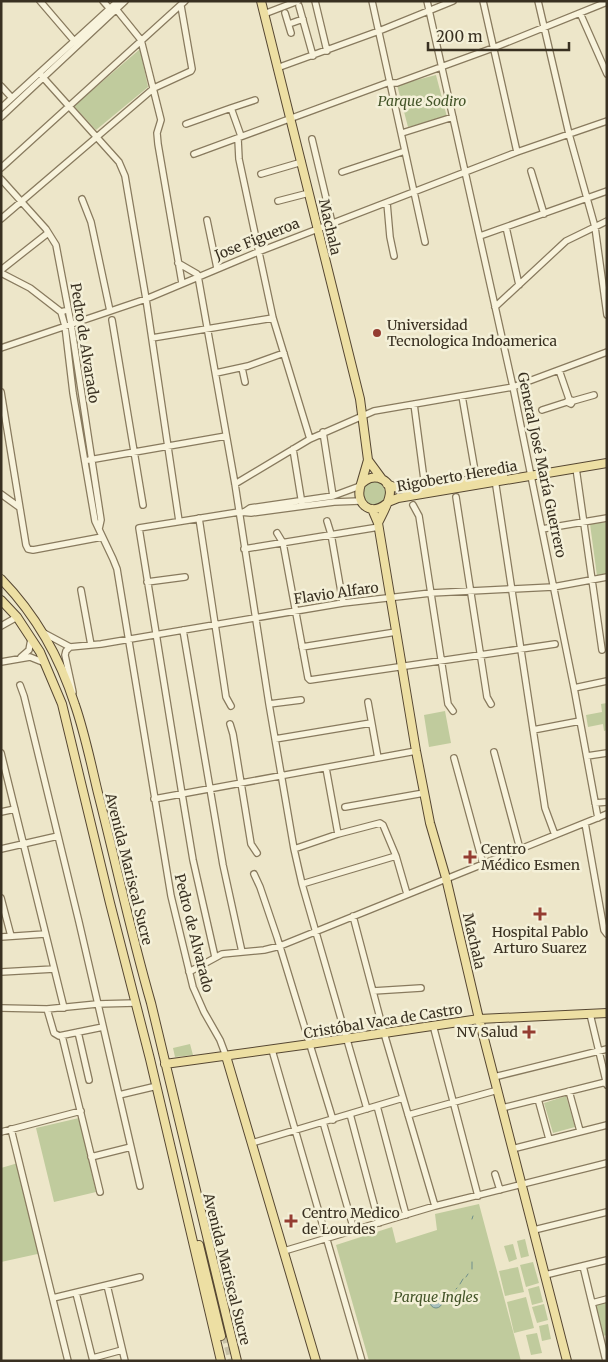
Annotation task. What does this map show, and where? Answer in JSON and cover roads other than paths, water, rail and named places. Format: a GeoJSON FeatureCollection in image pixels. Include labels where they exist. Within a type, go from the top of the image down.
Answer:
{"type":"FeatureCollection","features":[{"type":"Feature","properties":{"kind":"main road","name":"Machala"},"geometry":{"type":"LineString","coordinates":[[261,1],[360,399],[368,460],[361,485]]}},
{"type":"Feature","properties":{"kind":"main road","name":"Machala"},"geometry":{"type":"LineString","coordinates":[[368,460],[384,482]]}},
{"type":"Feature","properties":{"kind":"main road","name":"Rigoberto Heredia"},"geometry":{"type":"LineString","coordinates":[[361,485],[372,478],[406,490],[476,482],[607,462]]}},
{"type":"Feature","properties":{"kind":"main road","name":"Rigoberto Heredia"},"geometry":{"type":"LineString","coordinates":[[384,482],[390,492],[387,503]]}},
{"type":"Feature","properties":{"kind":"main road","name":"Rigoberto Heredia"},"geometry":{"type":"LineString","coordinates":[[372,509],[377,509],[398,498],[476,482]]}},
{"type":"Feature","properties":{"kind":"main road"},"geometry":{"type":"LineString","coordinates":[[361,485],[358,491],[360,501],[363,505],[372,509]]}},
{"type":"Feature","properties":{"kind":"main road"},"geometry":{"type":"LineString","coordinates":[[379,525],[387,503]]}},
{"type":"Feature","properties":{"kind":"main road","name":"Machala"},"geometry":{"type":"LineString","coordinates":[[372,509],[379,525],[424,793],[479,1019],[567,1361]]}},
{"type":"Feature","properties":{"kind":"main road","name":"Avenida Mariscal Sucre"},"geometry":{"type":"LineString","coordinates":[[1,579],[14,592],[42,632],[54,653],[75,705],[151,1003],[237,1361]]}},
{"type":"Feature","properties":{"kind":"main road","name":"Avenida Mariscal Sucre"},"geometry":{"type":"LineString","coordinates":[[1,600],[31,639],[45,663],[62,704],[124,960],[157,1086],[221,1361]]}},
{"type":"Feature","properties":{"kind":"main road"},"geometry":{"type":"LineString","coordinates":[[124,960],[138,957]]}},
{"type":"Feature","properties":{"kind":"main road","name":"Cristóbal Vaca de Castro"},"geometry":{"type":"LineString","coordinates":[[165,1064],[479,1019],[607,1013]]}},
{"type":"Feature","properties":{"kind":"main road","name":"Pedro de Alvarado"},"geometry":{"type":"LineString","coordinates":[[226,1056],[316,1361]]}},
{"type":"Feature","properties":{"kind":"main road","name":"Avenida Mariscal Sucre"},"geometry":{"type":"LineString","coordinates":[[181,1188],[187,1200],[223,1335],[199,1224],[193,1183]]}},
{"type":"Feature","properties":{"kind":"street"},"geometry":{"type":"LineString","coordinates":[[40,1],[76,43]]}},
{"type":"Feature","properties":{"kind":"street"},"geometry":{"type":"LineString","coordinates":[[103,1],[113,9],[141,40],[154,88],[160,120],[157,134],[158,144],[182,283]]}},
{"type":"Feature","properties":{"kind":"street"},"geometry":{"type":"LineString","coordinates":[[113,9],[118,1]]}},
{"type":"Feature","properties":{"kind":"street"},"geometry":{"type":"LineString","coordinates":[[1,117],[76,43],[113,9],[125,1]]}},
{"type":"Feature","properties":{"kind":"street"},"geometry":{"type":"LineString","coordinates":[[315,1],[327,51]]}},
{"type":"Feature","properties":{"kind":"street"},"geometry":{"type":"LineString","coordinates":[[372,1],[425,242]]}},
{"type":"Feature","properties":{"kind":"street","name":"General José María Guerrero"},"geometry":{"type":"LineString","coordinates":[[427,1],[532,474],[598,818]]}},
{"type":"Feature","properties":{"kind":"street"},"geometry":{"type":"LineString","coordinates":[[483,1],[516,152]]}},
{"type":"Feature","properties":{"kind":"street"},"geometry":{"type":"LineString","coordinates":[[538,1],[569,134],[595,227],[607,315]]}},
{"type":"Feature","properties":{"kind":"street"},"geometry":{"type":"LineString","coordinates":[[277,68],[327,51],[450,2]]}},
{"type":"Feature","properties":{"kind":"street"},"geometry":{"type":"LineString","coordinates":[[194,154],[387,83],[391,84],[493,48],[607,2]]}},
{"type":"Feature","properties":{"kind":"street"},"geometry":{"type":"LineString","coordinates":[[1,168],[183,3]]}},
{"type":"Feature","properties":{"kind":"street"},"geometry":{"type":"LineString","coordinates":[[1,219],[154,88],[189,73],[192,69],[183,3]]}},
{"type":"Feature","properties":{"kind":"street"},"geometry":{"type":"LineString","coordinates":[[264,14],[297,3],[313,56]]}},
{"type":"Feature","properties":{"kind":"street"},"geometry":{"type":"LineString","coordinates":[[285,13],[291,33]]}},
{"type":"Feature","properties":{"kind":"street"},"geometry":{"type":"LineString","coordinates":[[580,13],[607,74]]}},
{"type":"Feature","properties":{"kind":"street"},"geometry":{"type":"LineString","coordinates":[[289,24],[302,20]]}},
{"type":"Feature","properties":{"kind":"street"},"geometry":{"type":"LineString","coordinates":[[41,76],[118,162],[124,176],[146,299],[179,521]]}},
{"type":"Feature","properties":{"kind":"street"},"geometry":{"type":"LineString","coordinates":[[1,108],[41,76]]}},
{"type":"Feature","properties":{"kind":"street"},"geometry":{"type":"LineString","coordinates":[[1,86],[12,98]]}},
{"type":"Feature","properties":{"kind":"street"},"geometry":{"type":"LineString","coordinates":[[186,124],[255,100]]}},
{"type":"Feature","properties":{"kind":"street"},"geometry":{"type":"LineString","coordinates":[[230,108],[239,138],[238,150],[273,318],[310,439]]}},
{"type":"Feature","properties":{"kind":"street"},"geometry":{"type":"LineString","coordinates":[[402,133],[453,117]]}},
{"type":"Feature","properties":{"kind":"street","name":"Jose Figueroa"},"geometry":{"type":"LineString","coordinates":[[1,348],[146,299],[217,268],[332,223],[388,203],[516,152],[607,121]]}},
{"type":"Feature","properties":{"kind":"street"},"geometry":{"type":"LineString","coordinates":[[312,139],[332,223]]}},
{"type":"Feature","properties":{"kind":"street"},"geometry":{"type":"LineString","coordinates":[[342,172],[405,151]]}},
{"type":"Feature","properties":{"kind":"street"},"geometry":{"type":"LineString","coordinates":[[261,174],[302,162]]}},
{"type":"Feature","properties":{"kind":"street"},"geometry":{"type":"LineString","coordinates":[[530,171],[544,214]]}},
{"type":"Feature","properties":{"kind":"street","name":"Pedro de Alvarado"},"geometry":{"type":"LineString","coordinates":[[1,179],[56,244],[68,311],[68,325],[95,521],[114,558],[117,569],[168,880],[189,972],[198,1000],[220,1040],[226,1056]]}},
{"type":"Feature","properties":{"kind":"street"},"geometry":{"type":"LineString","coordinates":[[480,236],[607,191]]}},
{"type":"Feature","properties":{"kind":"street"},"geometry":{"type":"LineString","coordinates":[[278,200],[309,192]]}},
{"type":"Feature","properties":{"kind":"street"},"geometry":{"type":"LineString","coordinates":[[82,200],[91,222],[110,311]]}},
{"type":"Feature","properties":{"kind":"street"},"geometry":{"type":"LineString","coordinates":[[388,203],[390,237],[394,256]]}},
{"type":"Feature","properties":{"kind":"street"},"geometry":{"type":"LineString","coordinates":[[207,220],[217,268]]}},
{"type":"Feature","properties":{"kind":"street"},"geometry":{"type":"LineString","coordinates":[[495,307],[566,241],[607,221]]}},
{"type":"Feature","properties":{"kind":"street"},"geometry":{"type":"LineString","coordinates":[[506,227],[519,286]]}},
{"type":"Feature","properties":{"kind":"street"},"geometry":{"type":"LineString","coordinates":[[48,233],[1,272],[30,288],[61,312],[68,311]]}},
{"type":"Feature","properties":{"kind":"street"},"geometry":{"type":"LineString","coordinates":[[178,263],[198,276],[241,512],[244,549],[294,848],[302,884],[367,1109]]}},
{"type":"Feature","properties":{"kind":"street","name":"Pedro de Alvarado"},"geometry":{"type":"LineString","coordinates":[[61,312],[68,325]]}},
{"type":"Feature","properties":{"kind":"street"},"geometry":{"type":"LineString","coordinates":[[152,338],[273,318]]}},
{"type":"Feature","properties":{"kind":"street"},"geometry":{"type":"LineString","coordinates":[[112,320],[143,505]]}},
{"type":"Feature","properties":{"kind":"street"},"geometry":{"type":"LineString","coordinates":[[235,484],[323,432],[374,411],[513,387],[607,352]]}},
{"type":"Feature","properties":{"kind":"street"},"geometry":{"type":"LineString","coordinates":[[216,373],[242,368],[284,354]]}},
{"type":"Feature","properties":{"kind":"street"},"geometry":{"type":"LineString","coordinates":[[242,368],[245,382]]}},
{"type":"Feature","properties":{"kind":"street"},"geometry":{"type":"LineString","coordinates":[[559,370],[570,401]]}},
{"type":"Feature","properties":{"kind":"street"},"geometry":{"type":"LineString","coordinates":[[1,392],[19,507],[28,549],[33,550],[102,537]]}},
{"type":"Feature","properties":{"kind":"street"},"geometry":{"type":"LineString","coordinates":[[542,410],[594,395]]}},
{"type":"Feature","properties":{"kind":"street"},"geometry":{"type":"LineString","coordinates":[[462,396],[476,482]]}},
{"type":"Feature","properties":{"kind":"street"},"geometry":{"type":"LineString","coordinates":[[414,404],[425,488]]}},
{"type":"Feature","properties":{"kind":"street"},"geometry":{"type":"LineString","coordinates":[[323,432],[333,496]]}},
{"type":"Feature","properties":{"kind":"street"},"geometry":{"type":"LineString","coordinates":[[88,461],[226,436]]}},
{"type":"Feature","properties":{"kind":"street"},"geometry":{"type":"LineString","coordinates":[[293,449],[302,503]]}},
{"type":"Feature","properties":{"kind":"street"},"geometry":{"type":"LineString","coordinates":[[576,468],[602,650]]}},
{"type":"Feature","properties":{"kind":"street"},"geometry":{"type":"LineString","coordinates":[[302,503],[333,496],[361,485]]}},
{"type":"Feature","properties":{"kind":"street"},"geometry":{"type":"LineString","coordinates":[[496,486],[545,808],[555,835]]}},
{"type":"Feature","properties":{"kind":"street"},"geometry":{"type":"LineString","coordinates":[[1,494],[19,507]]}},
{"type":"Feature","properties":{"kind":"street"},"geometry":{"type":"LineString","coordinates":[[456,497],[487,697],[491,704]]}},
{"type":"Feature","properties":{"kind":"street"},"geometry":{"type":"LineString","coordinates":[[215,957],[182,794],[139,530],[142,527],[241,512],[250,508],[302,503],[360,501]]}},
{"type":"Feature","properties":{"kind":"street"},"geometry":{"type":"LineString","coordinates":[[413,505],[419,516],[448,704],[453,711]]}},
{"type":"Feature","properties":{"kind":"street"},"geometry":{"type":"LineString","coordinates":[[199,518],[226,697],[231,706]]}},
{"type":"Feature","properties":{"kind":"street"},"geometry":{"type":"LineString","coordinates":[[542,529],[607,518]]}},
{"type":"Feature","properties":{"kind":"street"},"geometry":{"type":"LineString","coordinates":[[327,521],[331,534],[342,603]]}},
{"type":"Feature","properties":{"kind":"street"},"geometry":{"type":"LineString","coordinates":[[244,549],[379,525]]}},
{"type":"Feature","properties":{"kind":"street"},"geometry":{"type":"LineString","coordinates":[[277,533],[283,542],[308,678],[311,681],[555,644]]}},
{"type":"Feature","properties":{"kind":"street"},"geometry":{"type":"LineString","coordinates":[[147,582],[186,577]]}},
{"type":"Feature","properties":{"kind":"street","name":"Flavio Alfaro"},"geometry":{"type":"LineString","coordinates":[[70,647],[342,603],[431,593],[553,587],[607,577]]}},
{"type":"Feature","properties":{"kind":"street"},"geometry":{"type":"LineString","coordinates":[[82,590],[91,645]]}},
{"type":"Feature","properties":{"kind":"street"},"geometry":{"type":"LineString","coordinates":[[1,626],[16,618]]}},
{"type":"Feature","properties":{"kind":"street"},"geometry":{"type":"LineString","coordinates":[[183,630],[223,865],[242,952]]}},
{"type":"Feature","properties":{"kind":"street"},"geometry":{"type":"LineString","coordinates":[[42,632],[70,647],[65,654],[75,705]]}},
{"type":"Feature","properties":{"kind":"street"},"geometry":{"type":"LineString","coordinates":[[302,647],[396,632]]}},
{"type":"Feature","properties":{"kind":"street"},"geometry":{"type":"LineString","coordinates":[[19,658],[29,650],[31,639]]}},
{"type":"Feature","properties":{"kind":"street"},"geometry":{"type":"LineString","coordinates":[[1,662],[31,657],[45,663]]}},
{"type":"Feature","properties":{"kind":"street"},"geometry":{"type":"LineString","coordinates":[[574,688],[607,681]]}},
{"type":"Feature","properties":{"kind":"street"},"geometry":{"type":"LineString","coordinates":[[20,686],[58,836],[140,1186]]}},
{"type":"Feature","properties":{"kind":"street"},"geometry":{"type":"LineString","coordinates":[[269,704],[301,700]]}},
{"type":"Feature","properties":{"kind":"street"},"geometry":{"type":"LineString","coordinates":[[368,702],[378,758]]}},
{"type":"Feature","properties":{"kind":"street"},"geometry":{"type":"LineString","coordinates":[[533,730],[580,721]]}},
{"type":"Feature","properties":{"kind":"street"},"geometry":{"type":"LineString","coordinates":[[275,739],[371,723]]}},
{"type":"Feature","properties":{"kind":"street"},"geometry":{"type":"LineString","coordinates":[[230,724],[242,783],[251,844],[257,853]]}},
{"type":"Feature","properties":{"kind":"street"},"geometry":{"type":"LineString","coordinates":[[154,799],[416,751]]}},
{"type":"Feature","properties":{"kind":"street"},"geometry":{"type":"LineString","coordinates":[[494,752],[520,849]]}},
{"type":"Feature","properties":{"kind":"street"},"geometry":{"type":"LineString","coordinates":[[1,753],[4,776],[15,809],[64,1008]]}},
{"type":"Feature","properties":{"kind":"street"},"geometry":{"type":"LineString","coordinates":[[587,756],[607,754]]}},
{"type":"Feature","properties":{"kind":"street"},"geometry":{"type":"LineString","coordinates":[[454,758],[483,864]]}},
{"type":"Feature","properties":{"kind":"street"},"geometry":{"type":"LineString","coordinates":[[326,768],[338,834]]}},
{"type":"Feature","properties":{"kind":"street"},"geometry":{"type":"LineString","coordinates":[[345,807],[424,793]]}},
{"type":"Feature","properties":{"kind":"street"},"geometry":{"type":"LineString","coordinates":[[595,803],[607,802]]}},
{"type":"Feature","properties":{"kind":"street"},"geometry":{"type":"LineString","coordinates":[[1,812],[15,809]]}},
{"type":"Feature","properties":{"kind":"street"},"geometry":{"type":"LineString","coordinates":[[189,972],[215,957],[280,946],[607,814]]}},
{"type":"Feature","properties":{"kind":"street"},"geometry":{"type":"LineString","coordinates":[[294,848],[338,834],[379,823],[382,824],[396,856],[407,894]]}},
{"type":"Feature","properties":{"kind":"street"},"geometry":{"type":"LineString","coordinates":[[585,823],[604,930],[607,934]]}},
{"type":"Feature","properties":{"kind":"street"},"geometry":{"type":"LineString","coordinates":[[1,849],[58,836]]}},
{"type":"Feature","properties":{"kind":"street"},"geometry":{"type":"LineString","coordinates":[[302,884],[396,856]]}},
{"type":"Feature","properties":{"kind":"street"},"geometry":{"type":"LineString","coordinates":[[254,874],[260,886],[280,946],[332,1120]]}},
{"type":"Feature","properties":{"kind":"street"},"geometry":{"type":"LineString","coordinates":[[1,898],[11,936]]}},
{"type":"Feature","properties":{"kind":"street"},"geometry":{"type":"LineString","coordinates":[[353,916],[384,1033],[435,1206]]}},
{"type":"Feature","properties":{"kind":"street"},"geometry":{"type":"LineString","coordinates":[[1,936],[45,934]]}},
{"type":"Feature","properties":{"kind":"street"},"geometry":{"type":"LineString","coordinates":[[1,972],[54,969]]}},
{"type":"Feature","properties":{"kind":"street"},"geometry":{"type":"LineString","coordinates":[[373,992],[421,988]]}},
{"type":"Feature","properties":{"kind":"street"},"geometry":{"type":"LineString","coordinates":[[1,1008],[48,1010],[98,1004],[136,1003]]}},
{"type":"Feature","properties":{"kind":"street"},"geometry":{"type":"LineString","coordinates":[[48,1010],[56,1035],[62,1036],[103,1027]]}},
{"type":"Feature","properties":{"kind":"street"},"geometry":{"type":"LineString","coordinates":[[502,1108],[606,1083],[590,1014]]}},
{"type":"Feature","properties":{"kind":"street"},"geometry":{"type":"LineString","coordinates":[[433,1025],[478,1196]]}},
{"type":"Feature","properties":{"kind":"street"},"geometry":{"type":"LineString","coordinates":[[78,1032],[89,1080]]}},
{"type":"Feature","properties":{"kind":"street"},"geometry":{"type":"LineString","coordinates":[[62,1036],[100,1192]]}},
{"type":"Feature","properties":{"kind":"street"},"geometry":{"type":"LineString","coordinates":[[494,1077],[607,1049]]}},
{"type":"Feature","properties":{"kind":"street"},"geometry":{"type":"LineString","coordinates":[[272,1050],[362,1361]]}},
{"type":"Feature","properties":{"kind":"street"},"geometry":{"type":"LineString","coordinates":[[119,1095],[157,1086]]}},
{"type":"Feature","properties":{"kind":"street"},"geometry":{"type":"LineString","coordinates":[[408,1115],[498,1090]]}},
{"type":"Feature","properties":{"kind":"street"},"geometry":{"type":"LineString","coordinates":[[569,1091],[580,1131]]}},
{"type":"Feature","properties":{"kind":"street"},"geometry":{"type":"LineString","coordinates":[[252,1143],[403,1098]]}},
{"type":"Feature","properties":{"kind":"street"},"geometry":{"type":"LineString","coordinates":[[538,1099],[550,1139]]}},
{"type":"Feature","properties":{"kind":"street"},"geometry":{"type":"LineString","coordinates":[[377,1106],[406,1215]]}},
{"type":"Feature","properties":{"kind":"street"},"geometry":{"type":"LineString","coordinates":[[1,1132],[81,1111]]}},
{"type":"Feature","properties":{"kind":"street"},"geometry":{"type":"LineString","coordinates":[[350,1114],[379,1223]]}},
{"type":"Feature","properties":{"kind":"street"},"geometry":{"type":"LineString","coordinates":[[323,1122],[354,1230]]}},
{"type":"Feature","properties":{"kind":"street"},"geometry":{"type":"LineString","coordinates":[[512,1149],[607,1125]]}},
{"type":"Feature","properties":{"kind":"street"},"geometry":{"type":"LineString","coordinates":[[11,1129],[68,1361]]}},
{"type":"Feature","properties":{"kind":"street"},"geometry":{"type":"LineString","coordinates":[[92,1157],[131,1147]]}},
{"type":"Feature","properties":{"kind":"street"},"geometry":{"type":"LineString","coordinates":[[284,1251],[435,1206],[607,1164]]}},
{"type":"Feature","properties":{"kind":"street"},"geometry":{"type":"LineString","coordinates":[[495,1174],[500,1190]]}},
{"type":"Feature","properties":{"kind":"street"},"geometry":{"type":"LineString","coordinates":[[534,1230],[607,1212]]}},
{"type":"Feature","properties":{"kind":"street"},"geometry":{"type":"LineString","coordinates":[[545,1275],[607,1260]]}},
{"type":"Feature","properties":{"kind":"street"},"geometry":{"type":"LineString","coordinates":[[583,1266],[592,1303],[604,1339],[606,1361]]}},
{"type":"Feature","properties":{"kind":"street"},"geometry":{"type":"LineString","coordinates":[[53,1298],[140,1277]]}},
{"type":"Feature","properties":{"kind":"street"},"geometry":{"type":"LineString","coordinates":[[107,1285],[125,1361]]}},
{"type":"Feature","properties":{"kind":"street"},"geometry":{"type":"LineString","coordinates":[[76,1292],[93,1359],[122,1350]]}},
{"type":"Feature","properties":{"kind":"street"},"geometry":{"type":"LineString","coordinates":[[592,1303],[607,1299]]}},
{"type":"Feature","properties":{"kind":"water"},"geometry":{"type":"Polygon","coordinates":[[[436,1296],[442,1302],[436,1308],[430,1302],[436,1296]]]}},
{"type":"Feature","properties":{"kind":"waterway"},"geometry":{"type":"LineString","coordinates":[[472,1262],[472,1269]]}},
{"type":"Feature","properties":{"kind":"waterway"},"geometry":{"type":"LineString","coordinates":[[460,1284],[463,1279]]}},
{"type":"Feature","properties":{"kind":"tunnel"},"geometry":{"type":"LineString","coordinates":[[225,1335],[232,1361]]}},
{"type":"Feature","properties":{"kind":"place","name":"Universidad Tecnologica Indoamerica"},"geometry":{"type":"Point","coordinates":[377,333]}},
{"type":"Feature","properties":{"kind":"place","name":"Centro Médico Esmen"},"geometry":{"type":"Point","coordinates":[470,857]}},
{"type":"Feature","properties":{"kind":"place","name":"Hospital Pablo Arturo Suarez"},"geometry":{"type":"Point","coordinates":[540,914]}},
{"type":"Feature","properties":{"kind":"place","name":"NV Salud"},"geometry":{"type":"Point","coordinates":[529,1032]}},
{"type":"Feature","properties":{"kind":"place","name":"Centro Medico de Lourdes"},"geometry":{"type":"Point","coordinates":[291,1221]}},
{"type":"Feature","properties":{"kind":"park label","name":"Parque Sodiro"},"geometry":{"type":"Point","coordinates":[422,101]}},
{"type":"Feature","properties":{"kind":"park label","name":"Parque Ingles"},"geometry":{"type":"Point","coordinates":[436,1297]}}]}
